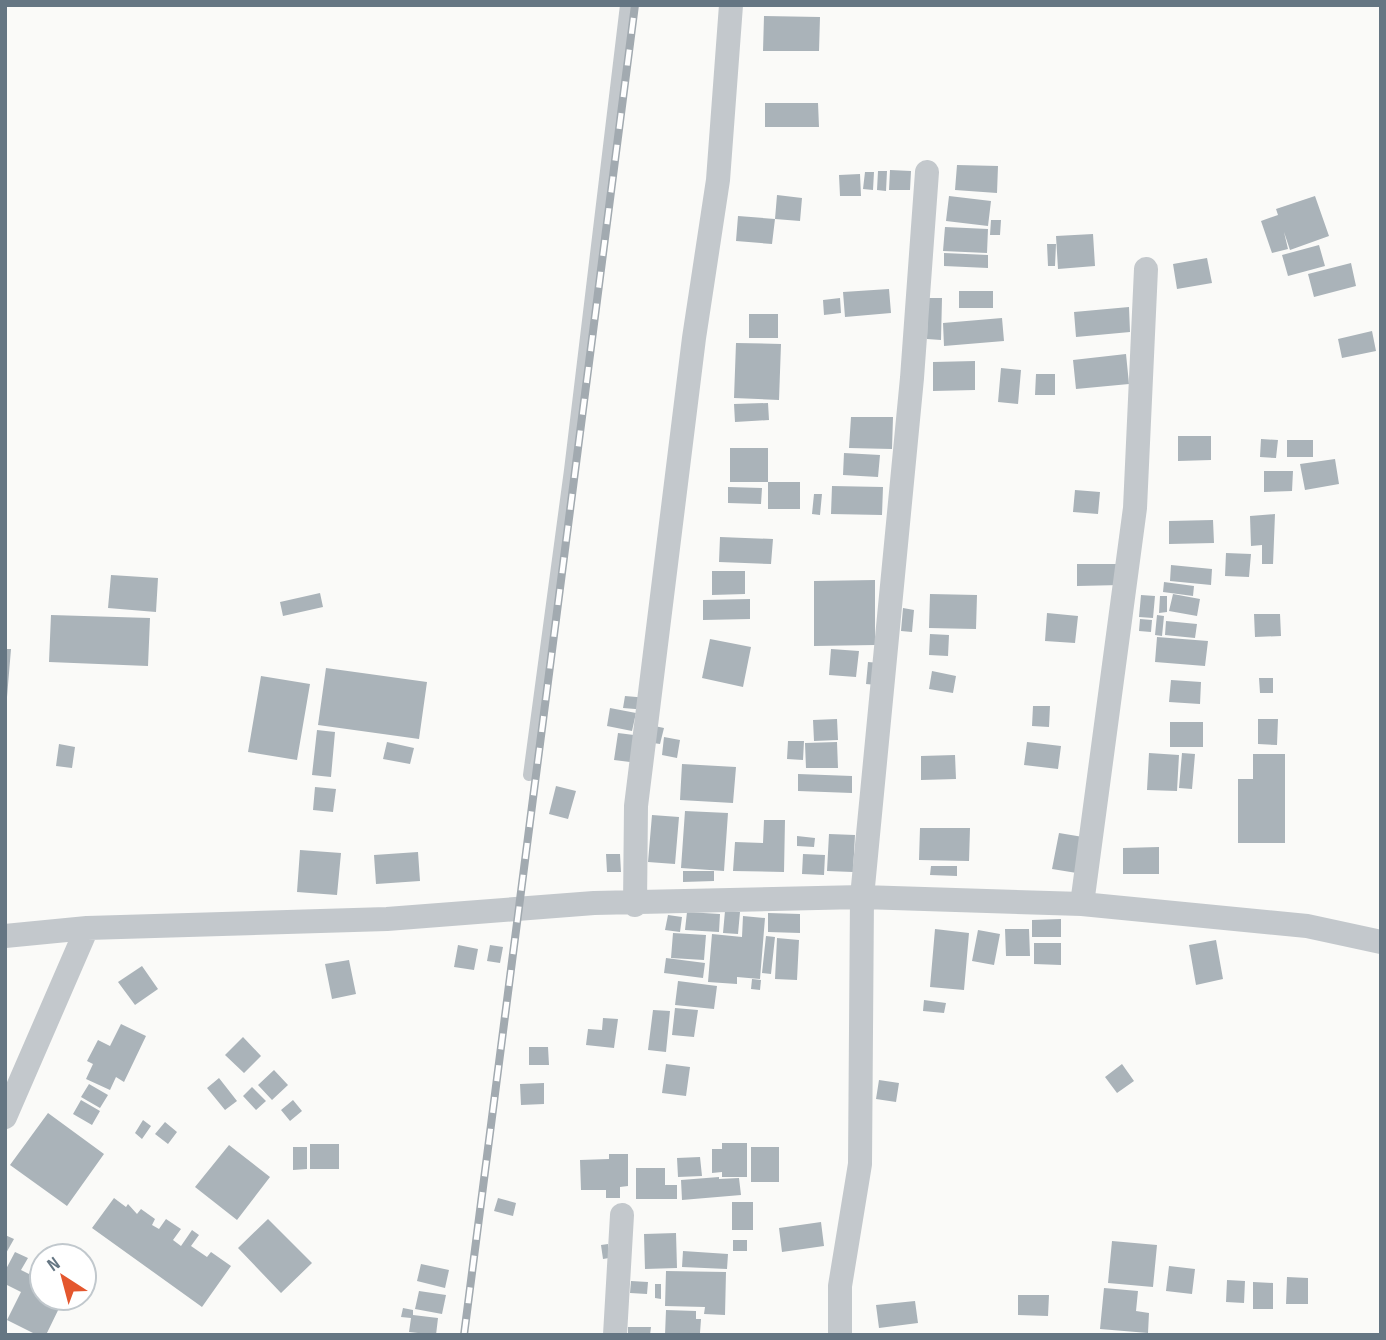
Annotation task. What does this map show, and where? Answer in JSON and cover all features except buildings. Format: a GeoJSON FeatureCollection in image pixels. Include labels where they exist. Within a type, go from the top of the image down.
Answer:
{"type":"FeatureCollection","features":[{"type":"Feature","properties":{"kind":"street"},"geometry":{"type":"LineString","coordinates":[[635,905],[636,806],[694,338],[718,180],[731,5]]}},
{"type":"Feature","properties":{"kind":"street"},"geometry":{"type":"LineString","coordinates":[[840,1335],[840,1286],[860,1164],[862,897],[911,392],[927,172]]}},
{"type":"Feature","properties":{"kind":"street"},"geometry":{"type":"LineString","coordinates":[[1082,904],[1135,508],[1146,269]]}},
{"type":"Feature","properties":{"kind":"street"},"geometry":{"type":"LineString","coordinates":[[5,936],[87,928],[387,919],[594,903],[635,905],[862,897],[1082,904],[1307,926],[1381,942]]}},
{"type":"Feature","properties":{"kind":"street"},"geometry":{"type":"LineString","coordinates":[[5,1117],[87,928]]}},
{"type":"Feature","properties":{"kind":"street"},"geometry":{"type":"LineString","coordinates":[[615,1335],[622,1215]]}},
{"type":"Feature","properties":{"kind":"lane"},"geometry":{"type":"LineString","coordinates":[[529,775],[570,470],[626,5]]}},
{"type":"Feature","properties":{"kind":"railway"},"geometry":{"type":"LineString","coordinates":[[464,1335],[635,5]]}}]}
